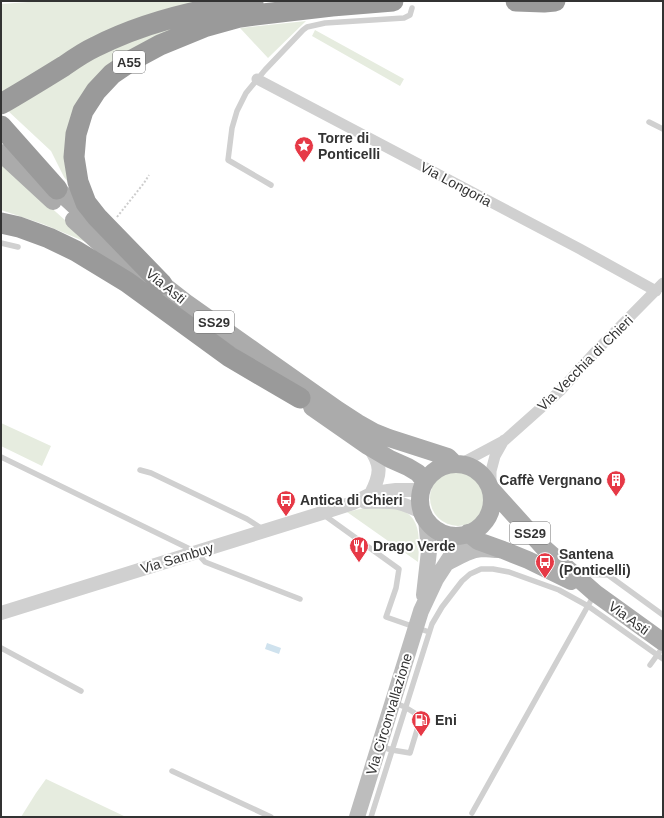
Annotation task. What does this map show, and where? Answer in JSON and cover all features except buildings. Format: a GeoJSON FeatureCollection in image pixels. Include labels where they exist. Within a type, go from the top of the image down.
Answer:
{"type":"FeatureCollection","features":[{"type":"Feature","properties":{"kind":"highway","name":"A55"},"geometry":{"type":"LineString","coordinates":[[10,99],[93,47],[122,34],[153,23],[209,9],[236,4],[272,1]]}},
{"type":"Feature","properties":{"kind":"highway","name":"A55"},"geometry":{"type":"LineString","coordinates":[[162,284],[97,217],[86,203],[78,182],[74,157],[76,134],[83,111],[96,91],[112,74],[134,59],[160,45],[204,27],[240,17],[332,6],[393,1]]}},
{"type":"Feature","properties":{"kind":"highway"},"geometry":{"type":"LineString","coordinates":[[516,1],[555,1]]}},
{"type":"Feature","properties":{"kind":"highway"},"geometry":{"type":"LineString","coordinates":[[1,126],[57,189]]}},
{"type":"Feature","properties":{"kind":"highway"},"geometry":{"type":"LineString","coordinates":[[1,223],[19,227],[49,238],[76,251],[127,282],[230,357],[300,398]]}},
{"type":"Feature","properties":{"kind":"main road","name":"Via Asti"},"geometry":{"type":"LineString","coordinates":[[1,138],[162,284],[260,355],[338,410],[374,432],[448,457],[457,464]]}},
{"type":"Feature","properties":{"kind":"main road","name":"Via Asti"},"geometry":{"type":"LineString","coordinates":[[1,153],[154,292],[368,446],[418,473],[423,486]]}},
{"type":"Feature","properties":{"kind":"main road"},"geometry":{"type":"LineString","coordinates":[[457,464],[470,467],[479,472],[486,480],[490,489],[492,500],[486,521],[478,528],[466,534],[453,535],[442,533],[433,527],[424,516],[420,502],[423,486],[431,474],[446,465],[457,464]]}},
{"type":"Feature","properties":{"kind":"main road","name":"Via Asti"},"geometry":{"type":"LineString","coordinates":[[490,489],[545,549],[573,574],[592,600]]}},
{"type":"Feature","properties":{"kind":"main road","name":"Via Circonvallazione"},"geometry":{"type":"LineString","coordinates":[[357,817],[385,748],[423,630],[421,611],[428,551],[424,516]]}},
{"type":"Feature","properties":{"kind":"main road","name":"Via Asti"},"geometry":{"type":"LineString","coordinates":[[466,534],[478,541],[503,550],[553,572],[660,648]]}},
{"type":"Feature","properties":{"kind":"main road","name":"Via Circonvallazione"},"geometry":{"type":"LineString","coordinates":[[421,611],[436,579],[461,544],[466,534]]}},
{"type":"Feature","properties":{"kind":"main road"},"geometry":{"type":"LineString","coordinates":[[446,564],[472,551],[482,549],[503,550]]}},
{"type":"Feature","properties":{"kind":"street","name":"Via Longoria"},"geometry":{"type":"LineString","coordinates":[[256,80],[580,249],[659,287]]}},
{"type":"Feature","properties":{"kind":"street","name":"Via Vecchia di Chieri"},"geometry":{"type":"LineString","coordinates":[[457,464],[504,440],[560,391],[597,350],[659,287]]}},
{"type":"Feature","properties":{"kind":"street","name":"Via Vecchia di Chieri"},"geometry":{"type":"LineString","coordinates":[[490,489],[490,471],[495,456],[504,440]]}},
{"type":"Feature","properties":{"kind":"street"},"geometry":{"type":"LineString","coordinates":[[368,446],[375,456],[378,464],[377,478],[371,494]]}},
{"type":"Feature","properties":{"kind":"street","name":"Via Sambuy"},"geometry":{"type":"LineString","coordinates":[[1,613],[322,513],[353,503],[371,494],[423,486]]}},
{"type":"Feature","properties":{"kind":"street","name":"Via Sambuy"},"geometry":{"type":"LineString","coordinates":[[353,503],[388,501],[399,503],[408,506],[424,516]]}},
{"type":"Feature","properties":{"kind":"lane"},"geometry":{"type":"LineString","coordinates":[[271,185],[228,160],[232,128],[237,112],[246,93],[256,80],[307,27],[325,23],[404,18],[410,14],[412,8]]}},
{"type":"Feature","properties":{"kind":"lane"},"geometry":{"type":"LineString","coordinates":[[649,122],[663,129]]}},
{"type":"Feature","properties":{"kind":"lane"},"geometry":{"type":"LineString","coordinates":[[1,243],[18,247]]}},
{"type":"Feature","properties":{"kind":"lane"},"geometry":{"type":"LineString","coordinates":[[1,457],[196,552],[205,562],[300,599]]}},
{"type":"Feature","properties":{"kind":"lane"},"geometry":{"type":"LineString","coordinates":[[140,470],[151,473],[172,483],[246,519],[266,531]]}},
{"type":"Feature","properties":{"kind":"lane"},"geometry":{"type":"LineString","coordinates":[[322,513],[399,569],[396,588],[386,617],[423,630],[432,624],[442,607],[462,581],[470,574],[481,570],[493,569],[509,572],[592,600],[472,813]]}},
{"type":"Feature","properties":{"kind":"lane"},"geometry":{"type":"LineString","coordinates":[[573,574],[608,575],[663,615]]}},
{"type":"Feature","properties":{"kind":"lane"},"geometry":{"type":"LineString","coordinates":[[650,665],[660,648],[663,647]]}},
{"type":"Feature","properties":{"kind":"lane"},"geometry":{"type":"LineString","coordinates":[[1,648],[81,691]]}},
{"type":"Feature","properties":{"kind":"lane"},"geometry":{"type":"LineString","coordinates":[[660,648],[663,659]]}},
{"type":"Feature","properties":{"kind":"lane"},"geometry":{"type":"LineString","coordinates":[[371,817],[385,748],[410,753],[421,717],[399,704]]}},
{"type":"Feature","properties":{"kind":"lane"},"geometry":{"type":"LineString","coordinates":[[172,771],[271,817]]}},
{"type":"Feature","properties":{"kind":"path"},"geometry":{"type":"LineString","coordinates":[[108,229],[144,183],[148,175]]}},
{"type":"Feature","properties":{"kind":"shaded area"},"geometry":{"type":"Polygon","coordinates":[[[42,1],[221,1],[1,96],[1,4],[42,1]]]}},
{"type":"Feature","properties":{"kind":"shaded area"},"geometry":{"type":"Polygon","coordinates":[[[202,21],[77,112],[79,196],[64,177],[51,151],[7,110],[127,39],[202,21]]]}},
{"type":"Feature","properties":{"kind":"shaded area"},"geometry":{"type":"Polygon","coordinates":[[[306,21],[268,58],[240,28],[306,21]]]}},
{"type":"Feature","properties":{"kind":"shaded area"},"geometry":{"type":"Polygon","coordinates":[[[315,30],[404,79],[400,86],[312,36],[315,30]]]}},
{"type":"Feature","properties":{"kind":"shaded area"},"geometry":{"type":"Polygon","coordinates":[[[1,163],[93,245],[43,224],[1,210],[1,163]]]}},
{"type":"Feature","properties":{"kind":"shaded area"},"geometry":{"type":"Polygon","coordinates":[[[1,423],[51,446],[42,466],[1,446],[1,423]]]}},
{"type":"Feature","properties":{"kind":"shaded area"},"geometry":{"type":"Polygon","coordinates":[[[452,470],[464,470],[474,474],[482,482],[486,492],[486,504],[482,514],[474,522],[464,526],[452,526],[442,522],[434,514],[430,504],[430,492],[434,482],[442,474],[452,470]]]}},
{"type":"Feature","properties":{"kind":"shaded area"},"geometry":{"type":"Polygon","coordinates":[[[369,507],[399,509],[407,513],[413,519],[418,534],[418,562],[347,512],[369,507]]]}},
{"type":"Feature","properties":{"kind":"shaded area"},"geometry":{"type":"Polygon","coordinates":[[[46,779],[126,817],[21,817],[46,779]]]}},
{"type":"Feature","properties":{"kind":"water"},"geometry":{"type":"Polygon","coordinates":[[[267,643],[281,648],[279,654],[265,649],[267,643]]]}},
{"type":"Feature","properties":{"kind":"place","name":"Torre di Ponticelli"},"geometry":{"type":"Point","coordinates":[304,163]}},
{"type":"Feature","properties":{"kind":"place","name":"Caffè Vergnano"},"geometry":{"type":"Point","coordinates":[616,497]}},
{"type":"Feature","properties":{"kind":"place","name":"Antica di Chieri"},"geometry":{"type":"Point","coordinates":[286,517]}},
{"type":"Feature","properties":{"kind":"place","name":"Drago Verde"},"geometry":{"type":"Point","coordinates":[359,563]}},
{"type":"Feature","properties":{"kind":"place","name":"Santena (Ponticelli)"},"geometry":{"type":"Point","coordinates":[545,579]}},
{"type":"Feature","properties":{"kind":"place","name":"Eni"},"geometry":{"type":"Point","coordinates":[421,737]}}]}
